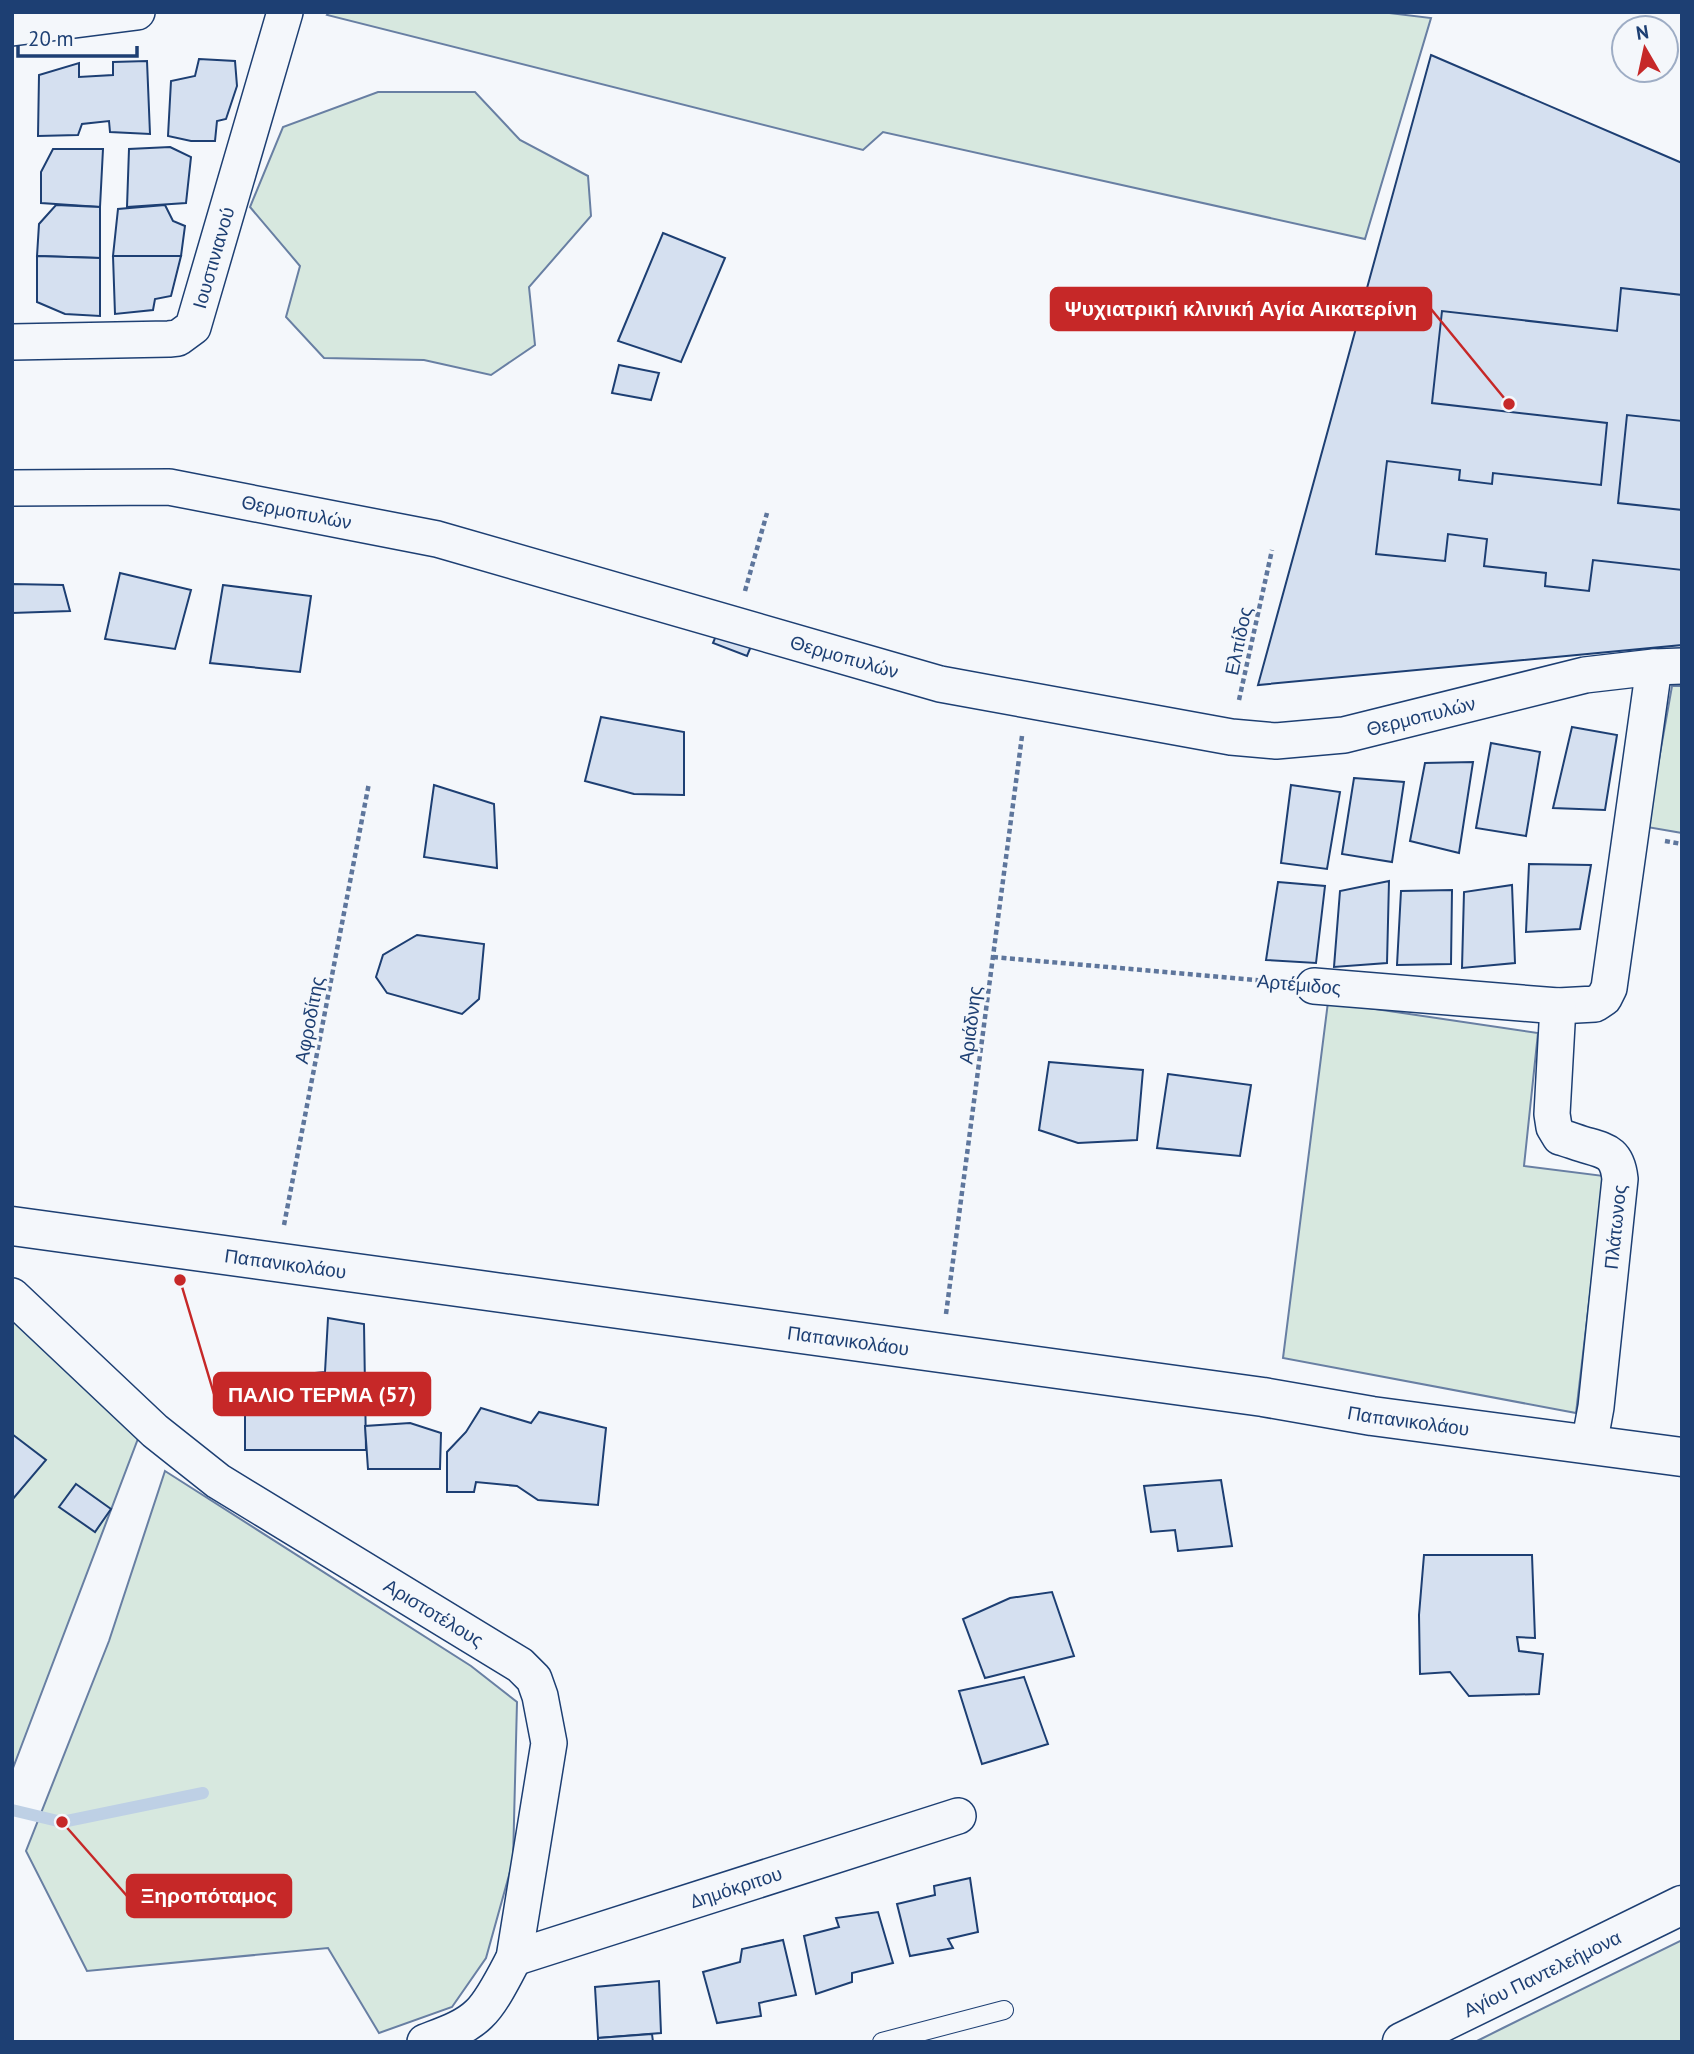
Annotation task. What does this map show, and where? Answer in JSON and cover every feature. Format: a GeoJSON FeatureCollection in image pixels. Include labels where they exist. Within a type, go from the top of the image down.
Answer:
{"type":"FeatureCollection","features":[{"type":"Feature","properties":{"kind":"main road","name":"Παπανικολάου"},"geometry":{"type":"LineString","coordinates":[[12,1226],[1682,1457]]}},
{"type":"Feature","properties":{"kind":"main road","name":"Αγίου Παντελεήμονα"},"geometry":{"type":"LineString","coordinates":[[1402,2042],[1682,1905]]}},
{"type":"Feature","properties":{"kind":"street"},"geometry":{"type":"LineString","coordinates":[[12,27],[137,12]]}},
{"type":"Feature","properties":{"kind":"street","name":"Ιουστινιανού"},"geometry":{"type":"LineString","coordinates":[[12,342],[169,339],[178,338],[193,327],[285,12]]}},
{"type":"Feature","properties":{"kind":"street","name":"Θερμοπυλών"},"geometry":{"type":"LineString","coordinates":[[12,488],[169,487],[437,539],[940,684],[1231,737],[1276,741],[1344,735],[1585,675],[1668,666]]}},
{"type":"Feature","properties":{"kind":"street","name":"Αρτέμιδος"},"geometry":{"type":"LineString","coordinates":[[1314,986],[1558,1006],[1595,1004],[1604,998],[1609,988],[1668,666]]}},
{"type":"Feature","properties":{"kind":"street","name":"Πλάτωνος"},"geometry":{"type":"LineString","coordinates":[[1558,1006],[1552,1114],[1554,1126],[1560,1137],[1606,1150],[1619,1167],[1620,1179],[1598,1394],[1590,1446]]}},
{"type":"Feature","properties":{"kind":"street","name":"Αριστοτέλους"},"geometry":{"type":"LineString","coordinates":[[12,1296],[155,1431],[218,1481],[520,1665],[534,1679],[549,1742],[514,1958],[479,2014],[454,2031],[425,2042]]}},
{"type":"Feature","properties":{"kind":"street","name":"Δημόκριτου"},"geometry":{"type":"LineString","coordinates":[[514,1958],[958,1816]]}},
{"type":"Feature","properties":{"kind":"lane"},"geometry":{"type":"LineString","coordinates":[[882,2042],[1004,2010]]}},
{"type":"Feature","properties":{"kind":"path"},"geometry":{"type":"LineString","coordinates":[[734,625],[767,513]]}},
{"type":"Feature","properties":{"kind":"path","name":"Ελπίδος"},"geometry":{"type":"LineString","coordinates":[[1231,737],[1272,550]]}},
{"type":"Feature","properties":{"kind":"path","name":"Αριάδνης"},"geometry":{"type":"LineString","coordinates":[[941,1353],[1027,701]]}},
{"type":"Feature","properties":{"kind":"path","name":"Αφροδίτης"},"geometry":{"type":"LineString","coordinates":[[277,1262],[369,783]]}},
{"type":"Feature","properties":{"kind":"path","name":"Αρτέμιδος"},"geometry":{"type":"LineString","coordinates":[[993,957],[1314,986]]}},
{"type":"Feature","properties":{"kind":"shaded area"},"geometry":{"type":"Polygon","coordinates":[[[329,12],[1381,12],[1431,18],[1365,239],[883,132],[863,150],[327,15],[329,12]]]}},
{"type":"Feature","properties":{"kind":"shaded area"},"geometry":{"type":"Polygon","coordinates":[[[378,92],[475,92],[520,140],[588,176],[591,216],[529,287],[535,345],[491,375],[424,360],[324,358],[286,317],[300,266],[250,207],[283,127],[378,92]]]}},
{"type":"Feature","properties":{"kind":"shaded area"},"geometry":{"type":"Polygon","coordinates":[[[1672,686],[1682,686],[1682,833],[1647,827],[1672,686]]]}},
{"type":"Feature","properties":{"kind":"shaded area"},"geometry":{"type":"Polygon","coordinates":[[[1328,1002],[1538,1033],[1524,1166],[1604,1176],[1576,1413],[1283,1358],[1328,1002]]]}},
{"type":"Feature","properties":{"kind":"shaded area"},"geometry":{"type":"Polygon","coordinates":[[[12,1313],[139,1436],[13,1768],[12,1767],[12,1313]]]}},
{"type":"Feature","properties":{"kind":"shaded area"},"geometry":{"type":"Polygon","coordinates":[[[165,1471],[471,1666],[517,1702],[513,1861],[486,1958],[452,2007],[379,2033],[328,1948],[87,1971],[26,1851],[109,1641],[165,1471]]]}},
{"type":"Feature","properties":{"kind":"shaded area"},"geometry":{"type":"Polygon","coordinates":[[[1682,1940],[1682,2042],[1475,2042],[1503,2028],[1682,1940]]]}},
{"type":"Feature","properties":{"kind":"building"},"geometry":{"type":"Polygon","coordinates":[[[1431,55],[1682,163],[1682,645],[1258,685],[1431,55]]]}},
{"type":"Feature","properties":{"kind":"building"},"geometry":{"type":"Polygon","coordinates":[[[199,59],[235,61],[237,86],[226,119],[217,121],[215,141],[191,141],[168,136],[171,81],[195,76],[199,59]]]}},
{"type":"Feature","properties":{"kind":"building"},"geometry":{"type":"Polygon","coordinates":[[[147,61],[150,134],[110,132],[109,121],[82,124],[78,135],[38,136],[39,75],[79,63],[79,77],[113,75],[113,62],[147,61]]]}},
{"type":"Feature","properties":{"kind":"building"},"geometry":{"type":"Polygon","coordinates":[[[170,147],[191,157],[186,203],[127,207],[129,149],[170,147]]]}},
{"type":"Feature","properties":{"kind":"building"},"geometry":{"type":"Polygon","coordinates":[[[53,149],[103,149],[100,207],[41,203],[41,172],[53,149]]]}},
{"type":"Feature","properties":{"kind":"building"},"geometry":{"type":"Polygon","coordinates":[[[56,205],[100,207],[100,258],[37,256],[39,224],[56,205]]]}},
{"type":"Feature","properties":{"kind":"building"},"geometry":{"type":"Polygon","coordinates":[[[165,205],[173,221],[185,226],[181,256],[113,256],[118,209],[165,205]]]}},
{"type":"Feature","properties":{"kind":"building"},"geometry":{"type":"Polygon","coordinates":[[[663,233],[725,258],[681,362],[618,341],[663,233]]]}},
{"type":"Feature","properties":{"kind":"building"},"geometry":{"type":"Polygon","coordinates":[[[37,256],[100,258],[100,316],[65,314],[37,302],[37,256]]]}},
{"type":"Feature","properties":{"kind":"building"},"geometry":{"type":"Polygon","coordinates":[[[113,256],[181,256],[171,296],[155,299],[153,310],[115,314],[113,256]]]}},
{"type":"Feature","properties":{"kind":"building"},"geometry":{"type":"Polygon","coordinates":[[[1621,288],[1682,295],[1682,421],[1627,415],[1618,503],[1682,510],[1682,570],[1593,560],[1589,591],[1545,586],[1546,573],[1484,566],[1487,539],[1448,534],[1445,561],[1376,554],[1387,461],[1460,470],[1459,480],[1492,484],[1493,473],[1601,485],[1607,423],[1432,403],[1442,311],[1617,331],[1621,288]]]}},
{"type":"Feature","properties":{"kind":"building"},"geometry":{"type":"Polygon","coordinates":[[[619,365],[659,373],[651,400],[612,393],[619,365]]]}},
{"type":"Feature","properties":{"kind":"building"},"geometry":{"type":"Polygon","coordinates":[[[120,573],[191,590],[175,649],[105,639],[120,573]]]}},
{"type":"Feature","properties":{"kind":"building"},"geometry":{"type":"Polygon","coordinates":[[[12,584],[63,585],[70,611],[12,613],[12,584]]]}},
{"type":"Feature","properties":{"kind":"building"},"geometry":{"type":"Polygon","coordinates":[[[223,585],[311,596],[300,672],[210,663],[223,585]]]}},
{"type":"Feature","properties":{"kind":"building"},"geometry":{"type":"Polygon","coordinates":[[[720,626],[754,639],[747,656],[713,643],[720,626]]]}},
{"type":"Feature","properties":{"kind":"building"},"geometry":{"type":"Polygon","coordinates":[[[601,717],[684,732],[684,795],[634,794],[585,781],[601,717]]]}},
{"type":"Feature","properties":{"kind":"building"},"geometry":{"type":"Polygon","coordinates":[[[1572,727],[1617,735],[1605,810],[1553,808],[1572,727]]]}},
{"type":"Feature","properties":{"kind":"building"},"geometry":{"type":"Polygon","coordinates":[[[1491,743],[1540,752],[1526,836],[1476,828],[1491,743]]]}},
{"type":"Feature","properties":{"kind":"building"},"geometry":{"type":"Polygon","coordinates":[[[1473,762],[1459,853],[1410,841],[1425,763],[1473,762]]]}},
{"type":"Feature","properties":{"kind":"building"},"geometry":{"type":"Polygon","coordinates":[[[1354,778],[1404,782],[1392,862],[1342,854],[1354,778]]]}},
{"type":"Feature","properties":{"kind":"building"},"geometry":{"type":"Polygon","coordinates":[[[434,785],[494,804],[497,868],[424,857],[434,785]]]}},
{"type":"Feature","properties":{"kind":"building"},"geometry":{"type":"Polygon","coordinates":[[[1291,785],[1340,792],[1327,869],[1281,863],[1291,785]]]}},
{"type":"Feature","properties":{"kind":"building"},"geometry":{"type":"Polygon","coordinates":[[[1529,864],[1591,865],[1580,929],[1526,932],[1529,864]]]}},
{"type":"Feature","properties":{"kind":"building"},"geometry":{"type":"Polygon","coordinates":[[[1389,881],[1387,963],[1334,967],[1340,891],[1389,881]]]}},
{"type":"Feature","properties":{"kind":"building"},"geometry":{"type":"Polygon","coordinates":[[[1278,882],[1325,886],[1316,963],[1266,960],[1278,882]]]}},
{"type":"Feature","properties":{"kind":"building"},"geometry":{"type":"Polygon","coordinates":[[[1512,885],[1515,963],[1462,968],[1464,892],[1512,885]]]}},
{"type":"Feature","properties":{"kind":"building"},"geometry":{"type":"Polygon","coordinates":[[[1452,890],[1451,964],[1397,965],[1401,891],[1452,890]]]}},
{"type":"Feature","properties":{"kind":"building"},"geometry":{"type":"Polygon","coordinates":[[[417,935],[484,944],[479,999],[462,1014],[387,993],[376,977],[383,955],[417,935]]]}},
{"type":"Feature","properties":{"kind":"building"},"geometry":{"type":"Polygon","coordinates":[[[1049,1062],[1143,1070],[1137,1140],[1078,1143],[1039,1130],[1049,1062]]]}},
{"type":"Feature","properties":{"kind":"building"},"geometry":{"type":"Polygon","coordinates":[[[1168,1074],[1251,1085],[1240,1156],[1157,1148],[1168,1074]]]}},
{"type":"Feature","properties":{"kind":"building"},"geometry":{"type":"Polygon","coordinates":[[[328,1318],[364,1324],[366,1450],[245,1450],[245,1396],[253,1379],[325,1372],[328,1318]]]}},
{"type":"Feature","properties":{"kind":"building"},"geometry":{"type":"Polygon","coordinates":[[[481,1408],[531,1423],[539,1412],[606,1428],[598,1505],[538,1500],[517,1486],[476,1482],[474,1492],[447,1492],[447,1452],[466,1432],[481,1408]]]}},
{"type":"Feature","properties":{"kind":"building"},"geometry":{"type":"Polygon","coordinates":[[[410,1423],[441,1433],[440,1469],[368,1469],[365,1426],[410,1423]]]}},
{"type":"Feature","properties":{"kind":"building"},"geometry":{"type":"Polygon","coordinates":[[[12,1434],[46,1460],[12,1500],[12,1434]]]}},
{"type":"Feature","properties":{"kind":"building"},"geometry":{"type":"Polygon","coordinates":[[[1221,1480],[1232,1546],[1178,1551],[1175,1530],[1151,1532],[1144,1486],[1221,1480]]]}},
{"type":"Feature","properties":{"kind":"building"},"geometry":{"type":"Polygon","coordinates":[[[76,1484],[111,1509],[95,1532],[59,1507],[76,1484]]]}},
{"type":"Feature","properties":{"kind":"building"},"geometry":{"type":"Polygon","coordinates":[[[1424,1555],[1532,1555],[1535,1638],[1517,1637],[1519,1651],[1543,1654],[1539,1694],[1469,1696],[1450,1672],[1420,1674],[1419,1615],[1424,1555]]]}},
{"type":"Feature","properties":{"kind":"building"},"geometry":{"type":"Polygon","coordinates":[[[1052,1592],[1074,1656],[985,1678],[963,1619],[1010,1598],[1052,1592]]]}},
{"type":"Feature","properties":{"kind":"building"},"geometry":{"type":"Polygon","coordinates":[[[1024,1677],[1048,1744],[982,1764],[959,1691],[1024,1677]]]}},
{"type":"Feature","properties":{"kind":"building"},"geometry":{"type":"Polygon","coordinates":[[[970,1878],[978,1932],[948,1939],[953,1948],[910,1956],[897,1904],[935,1895],[934,1886],[970,1878]]]}},
{"type":"Feature","properties":{"kind":"building"},"geometry":{"type":"Polygon","coordinates":[[[878,1912],[893,1963],[852,1973],[852,1982],[816,1994],[804,1936],[839,1927],[836,1918],[878,1912]]]}},
{"type":"Feature","properties":{"kind":"building"},"geometry":{"type":"Polygon","coordinates":[[[783,1940],[796,1995],[759,2003],[761,2016],[717,2023],[703,1972],[740,1962],[742,1949],[783,1940]]]}},
{"type":"Feature","properties":{"kind":"building"},"geometry":{"type":"Polygon","coordinates":[[[659,1981],[661,2033],[598,2038],[595,1987],[659,1981]]]}},
{"type":"Feature","properties":{"kind":"building"},"geometry":{"type":"Polygon","coordinates":[[[652,2034],[653,2042],[598,2042],[598,2038],[652,2034]]]}},
{"type":"Feature","properties":{"kind":"waterway"},"geometry":{"type":"LineString","coordinates":[[12,1810],[62,1822],[203,1793]]}},
{"type":"Feature","properties":{"kind":"place","name":"Ψυχιατρική κλινική Αγία Αικατερίνη"},"geometry":{"type":"Point","coordinates":[1509,404]}},
{"type":"Feature","properties":{"kind":"place","name":"ΠΑΛΙΟ ΤΕΡΜΑ (57)"},"geometry":{"type":"Point","coordinates":[180,1280]}},
{"type":"Feature","properties":{"kind":"place","name":"Ξηροπόταμος"},"geometry":{"type":"Point","coordinates":[62,1822]}}]}
